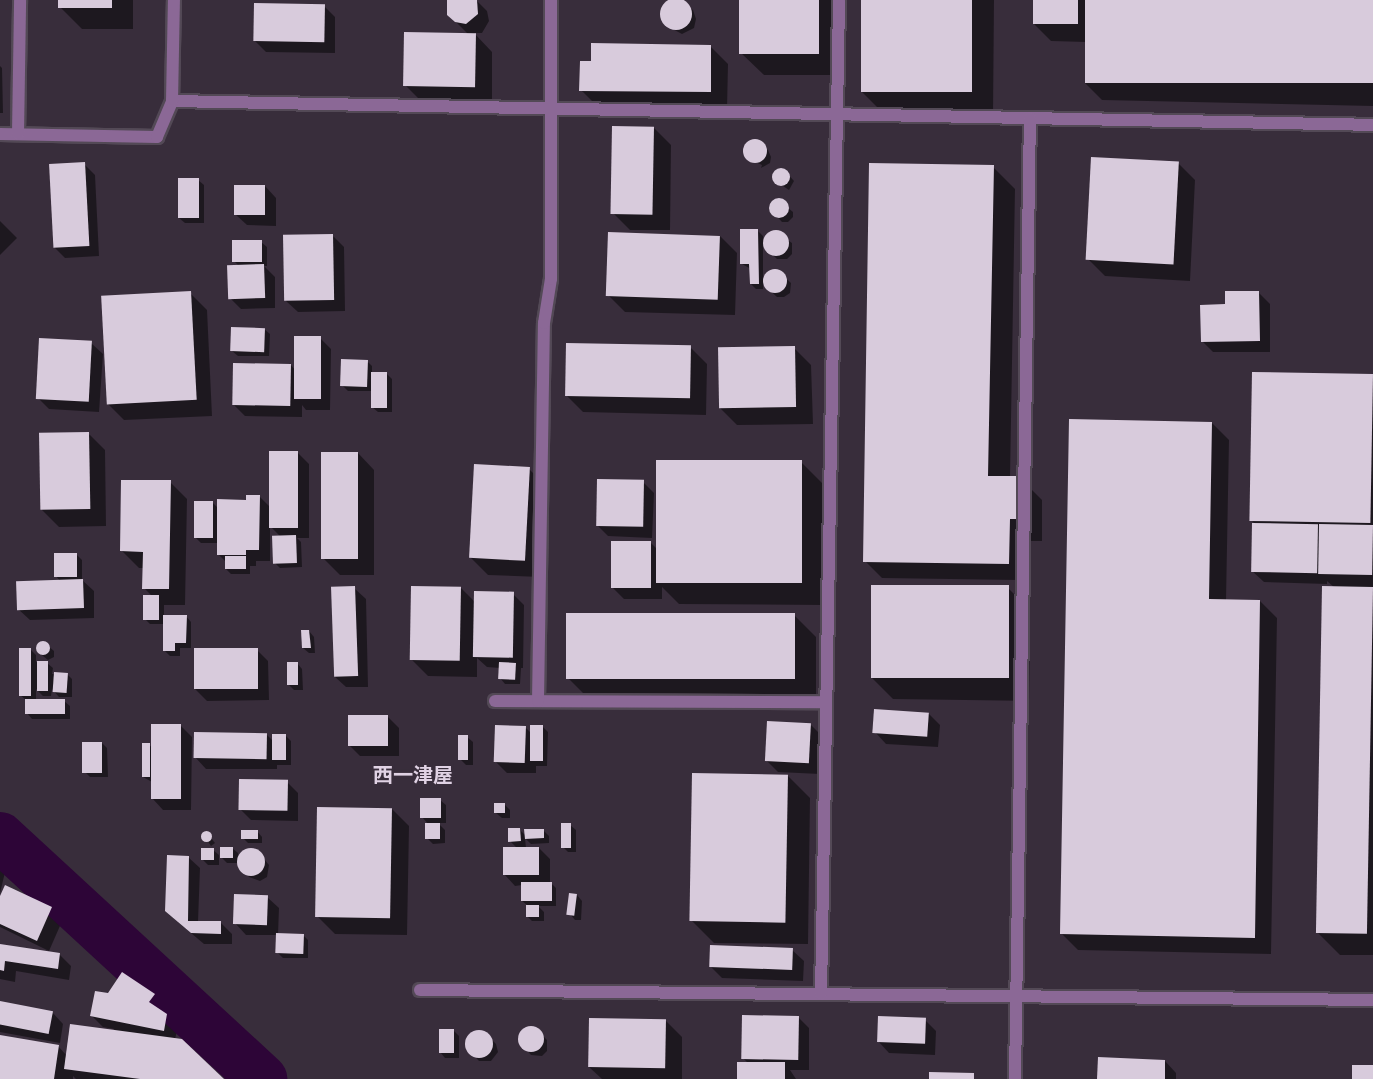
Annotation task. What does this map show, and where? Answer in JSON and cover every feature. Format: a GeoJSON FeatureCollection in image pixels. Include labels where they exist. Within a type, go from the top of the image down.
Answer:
{"type":"FeatureCollection","features":[{"type":"Feature","properties":{"kind":"lane"},"geometry":{"type":"LineString","coordinates":[[18,134],[20,0]]}},
{"type":"Feature","properties":{"kind":"lane"},"geometry":{"type":"LineString","coordinates":[[0,134],[157,137],[172,101],[174,0]]}},
{"type":"Feature","properties":{"kind":"lane"},"geometry":{"type":"LineString","coordinates":[[538,701],[544,323],[551,279],[551,0]]}},
{"type":"Feature","properties":{"kind":"lane"},"geometry":{"type":"LineString","coordinates":[[821,994],[838,0]]}},
{"type":"Feature","properties":{"kind":"lane"},"geometry":{"type":"LineString","coordinates":[[172,101],[1373,125]]}},
{"type":"Feature","properties":{"kind":"lane"},"geometry":{"type":"LineString","coordinates":[[1015,1079],[1029,118]]}},
{"type":"Feature","properties":{"kind":"lane"},"geometry":{"type":"LineString","coordinates":[[495,701],[826,702]]}},
{"type":"Feature","properties":{"kind":"lane"},"geometry":{"type":"LineString","coordinates":[[420,990],[1373,1000]]}},
{"type":"Feature","properties":{"kind":"building"},"geometry":{"type":"Polygon","coordinates":[[[676,-2],[687,3],[692,14],[687,25],[676,30],[665,25],[660,14],[665,3],[676,-2]]]}},
{"type":"Feature","properties":{"kind":"building"},"geometry":{"type":"Polygon","coordinates":[[[58,0],[112,0],[112,8],[58,8],[58,0]]]}},
{"type":"Feature","properties":{"kind":"building"},"geometry":{"type":"Polygon","coordinates":[[[447,0],[477,0],[478,14],[466,24],[455,22],[447,15],[447,0]]]}},
{"type":"Feature","properties":{"kind":"building"},"geometry":{"type":"Polygon","coordinates":[[[739,0],[819,0],[819,54],[739,54],[739,0]]]}},
{"type":"Feature","properties":{"kind":"building"},"geometry":{"type":"Polygon","coordinates":[[[861,0],[972,0],[972,92],[861,92],[861,0]]]}},
{"type":"Feature","properties":{"kind":"building"},"geometry":{"type":"Polygon","coordinates":[[[1033,0],[1078,0],[1078,24],[1033,24],[1033,0]]]}},
{"type":"Feature","properties":{"kind":"building"},"geometry":{"type":"Polygon","coordinates":[[[1085,0],[1373,0],[1373,83],[1085,83],[1085,0]]]}},
{"type":"Feature","properties":{"kind":"building"},"geometry":{"type":"Polygon","coordinates":[[[254,3],[325,4],[324,42],[253,41],[254,3]]]}},
{"type":"Feature","properties":{"kind":"building"},"geometry":{"type":"Polygon","coordinates":[[[404,32],[476,33],[475,87],[403,86],[404,32]]]}},
{"type":"Feature","properties":{"kind":"building"},"geometry":{"type":"Polygon","coordinates":[[[591,43],[711,45],[711,92],[579,91],[580,61],[591,61],[591,43]]]}},
{"type":"Feature","properties":{"kind":"building"},"geometry":{"type":"Polygon","coordinates":[[[612,126],[654,127],[652,215],[610,214],[612,126]]]}},
{"type":"Feature","properties":{"kind":"building"},"geometry":{"type":"Polygon","coordinates":[[[755,139],[763,143],[767,151],[763,159],[755,163],[747,159],[743,151],[747,143],[755,139]]]}},
{"type":"Feature","properties":{"kind":"building"},"geometry":{"type":"Polygon","coordinates":[[[1091,157],[1179,162],[1173,264],[1086,260],[1091,157]]]}},
{"type":"Feature","properties":{"kind":"building"},"geometry":{"type":"Polygon","coordinates":[[[85,162],[89,246],[53,248],[49,164],[85,162]]]}},
{"type":"Feature","properties":{"kind":"building"},"geometry":{"type":"Polygon","coordinates":[[[869,163],[994,165],[988,476],[1021,476],[1020,519],[1010,519],[1009,564],[863,562],[869,163]]]}},
{"type":"Feature","properties":{"kind":"building"},"geometry":{"type":"Polygon","coordinates":[[[781,168],[787,171],[790,177],[787,183],[781,186],[775,183],[772,177],[775,171],[781,168]]]}},
{"type":"Feature","properties":{"kind":"building"},"geometry":{"type":"Polygon","coordinates":[[[178,178],[199,178],[199,218],[178,218],[178,178]]]}},
{"type":"Feature","properties":{"kind":"building"},"geometry":{"type":"Polygon","coordinates":[[[234,185],[265,185],[265,215],[234,215],[234,185]]]}},
{"type":"Feature","properties":{"kind":"building"},"geometry":{"type":"Polygon","coordinates":[[[779,198],[786,201],[789,208],[786,215],[779,218],[772,215],[769,208],[772,201],[779,198]]]}},
{"type":"Feature","properties":{"kind":"building"},"geometry":{"type":"Polygon","coordinates":[[[740,229],[758,229],[759,284],[750,284],[749,264],[740,264],[740,229]]]}},
{"type":"Feature","properties":{"kind":"building"},"geometry":{"type":"Polygon","coordinates":[[[776,230],[785,234],[789,243],[785,252],[776,256],[767,252],[763,243],[767,234],[776,230]]]}},
{"type":"Feature","properties":{"kind":"building"},"geometry":{"type":"Polygon","coordinates":[[[608,232],[720,236],[718,300],[606,296],[608,232]]]}},
{"type":"Feature","properties":{"kind":"building"},"geometry":{"type":"Polygon","coordinates":[[[333,234],[334,300],[284,301],[283,235],[333,234]]]}},
{"type":"Feature","properties":{"kind":"building"},"geometry":{"type":"Polygon","coordinates":[[[232,240],[262,240],[262,262],[232,262],[232,240]]]}},
{"type":"Feature","properties":{"kind":"building"},"geometry":{"type":"Polygon","coordinates":[[[264,264],[265,298],[228,299],[227,265],[264,264]]]}},
{"type":"Feature","properties":{"kind":"building"},"geometry":{"type":"Polygon","coordinates":[[[775,269],[784,272],[787,281],[784,290],[775,293],[766,290],[763,281],[766,272],[775,269]]]}},
{"type":"Feature","properties":{"kind":"building"},"geometry":{"type":"Polygon","coordinates":[[[191,291],[197,400],[107,405],[101,296],[191,291]]]}},
{"type":"Feature","properties":{"kind":"building"},"geometry":{"type":"Polygon","coordinates":[[[1225,291],[1259,291],[1260,341],[1201,342],[1200,305],[1225,304],[1225,291]]]}},
{"type":"Feature","properties":{"kind":"building"},"geometry":{"type":"Polygon","coordinates":[[[231,327],[265,328],[264,352],[230,351],[231,327]]]}},
{"type":"Feature","properties":{"kind":"building"},"geometry":{"type":"Polygon","coordinates":[[[294,336],[321,336],[321,399],[294,399],[294,336]]]}},
{"type":"Feature","properties":{"kind":"building"},"geometry":{"type":"Polygon","coordinates":[[[39,338],[92,341],[89,402],[36,399],[39,338]]]}},
{"type":"Feature","properties":{"kind":"building"},"geometry":{"type":"Polygon","coordinates":[[[566,343],[691,345],[690,398],[565,396],[566,343]]]}},
{"type":"Feature","properties":{"kind":"building"},"geometry":{"type":"Polygon","coordinates":[[[795,346],[796,407],[719,408],[718,347],[795,346]]]}},
{"type":"Feature","properties":{"kind":"building"},"geometry":{"type":"Polygon","coordinates":[[[341,359],[368,360],[367,387],[340,386],[341,359]]]}},
{"type":"Feature","properties":{"kind":"building"},"geometry":{"type":"Polygon","coordinates":[[[233,363],[291,364],[290,406],[232,405],[233,363]]]}},
{"type":"Feature","properties":{"kind":"building"},"geometry":{"type":"Polygon","coordinates":[[[371,372],[387,372],[387,408],[371,408],[371,372]]]}},
{"type":"Feature","properties":{"kind":"building"},"geometry":{"type":"Polygon","coordinates":[[[1252,372],[1373,374],[1370,523],[1249,521],[1252,372]]]}},
{"type":"Feature","properties":{"kind":"building"},"geometry":{"type":"Polygon","coordinates":[[[1069,419],[1212,422],[1209,599],[1260,600],[1255,938],[1060,934],[1069,419]]]}},
{"type":"Feature","properties":{"kind":"building"},"geometry":{"type":"Polygon","coordinates":[[[89,432],[90,509],[40,510],[39,433],[89,432]]]}},
{"type":"Feature","properties":{"kind":"building"},"geometry":{"type":"Polygon","coordinates":[[[269,451],[298,451],[298,528],[269,528],[269,451]]]}},
{"type":"Feature","properties":{"kind":"building"},"geometry":{"type":"Polygon","coordinates":[[[321,452],[358,452],[358,559],[321,559],[321,452]]]}},
{"type":"Feature","properties":{"kind":"building"},"geometry":{"type":"Polygon","coordinates":[[[656,460],[802,460],[802,583],[656,583],[656,460]]]}},
{"type":"Feature","properties":{"kind":"building"},"geometry":{"type":"Polygon","coordinates":[[[474,464],[530,467],[525,561],[469,558],[474,464]]]}},
{"type":"Feature","properties":{"kind":"building"},"geometry":{"type":"Polygon","coordinates":[[[597,479],[644,480],[643,527],[596,526],[597,479]]]}},
{"type":"Feature","properties":{"kind":"building"},"geometry":{"type":"Polygon","coordinates":[[[121,480],[171,480],[169,589],[142,589],[143,552],[120,551],[121,480]]]}},
{"type":"Feature","properties":{"kind":"building"},"geometry":{"type":"Polygon","coordinates":[[[246,495],[260,495],[259,550],[246,550],[246,555],[217,555],[217,499],[246,500],[246,495]]]}},
{"type":"Feature","properties":{"kind":"building"},"geometry":{"type":"Polygon","coordinates":[[[194,501],[213,501],[213,538],[194,538],[194,501]]]}},
{"type":"Feature","properties":{"kind":"building"},"geometry":{"type":"Polygon","coordinates":[[[1252,523],[1318,524],[1317,573],[1251,572],[1252,523]]]}},
{"type":"Feature","properties":{"kind":"building"},"geometry":{"type":"Polygon","coordinates":[[[1319,524],[1373,525],[1372,575],[1318,574],[1319,524]]]}},
{"type":"Feature","properties":{"kind":"building"},"geometry":{"type":"Polygon","coordinates":[[[296,535],[297,563],[273,564],[272,536],[296,535]]]}},
{"type":"Feature","properties":{"kind":"building"},"geometry":{"type":"Polygon","coordinates":[[[611,541],[651,541],[651,588],[611,588],[611,541]]]}},
{"type":"Feature","properties":{"kind":"building"},"geometry":{"type":"Polygon","coordinates":[[[54,553],[77,553],[77,577],[54,577],[54,553]]]}},
{"type":"Feature","properties":{"kind":"building"},"geometry":{"type":"Polygon","coordinates":[[[225,556],[246,556],[246,569],[225,569],[225,556]]]}},
{"type":"Feature","properties":{"kind":"building"},"geometry":{"type":"Polygon","coordinates":[[[83,579],[84,608],[17,610],[16,581],[83,579]]]}},
{"type":"Feature","properties":{"kind":"building"},"geometry":{"type":"Polygon","coordinates":[[[871,585],[1009,585],[1009,678],[871,678],[871,585]]]}},
{"type":"Feature","properties":{"kind":"building"},"geometry":{"type":"Polygon","coordinates":[[[355,586],[358,676],[334,677],[331,587],[355,586]]]}},
{"type":"Feature","properties":{"kind":"building"},"geometry":{"type":"Polygon","coordinates":[[[411,586],[461,587],[460,661],[410,660],[411,586]]]}},
{"type":"Feature","properties":{"kind":"building"},"geometry":{"type":"Polygon","coordinates":[[[1322,586],[1373,587],[1367,934],[1316,933],[1322,586]]]}},
{"type":"Feature","properties":{"kind":"building"},"geometry":{"type":"Polygon","coordinates":[[[474,591],[514,592],[513,658],[473,657],[474,591]]]}},
{"type":"Feature","properties":{"kind":"building"},"geometry":{"type":"Polygon","coordinates":[[[143,595],[159,595],[159,620],[143,620],[143,595]]]}},
{"type":"Feature","properties":{"kind":"building"},"geometry":{"type":"Polygon","coordinates":[[[566,613],[795,613],[795,679],[566,679],[566,613]]]}},
{"type":"Feature","properties":{"kind":"building"},"geometry":{"type":"Polygon","coordinates":[[[163,615],[187,615],[186,643],[175,643],[175,651],[163,651],[163,615]]]}},
{"type":"Feature","properties":{"kind":"building"},"geometry":{"type":"Polygon","coordinates":[[[301,630],[309,630],[311,648],[302,648],[301,630]]]}},
{"type":"Feature","properties":{"kind":"building"},"geometry":{"type":"Polygon","coordinates":[[[40,641],[46,641],[50,648],[46,655],[40,655],[36,651],[36,645],[40,641]]]}},
{"type":"Feature","properties":{"kind":"building"},"geometry":{"type":"Polygon","coordinates":[[[19,648],[31,648],[31,696],[19,696],[19,648]]]}},
{"type":"Feature","properties":{"kind":"building"},"geometry":{"type":"Polygon","coordinates":[[[194,648],[258,648],[258,689],[194,689],[194,648]]]}},
{"type":"Feature","properties":{"kind":"building"},"geometry":{"type":"Polygon","coordinates":[[[37,661],[48,661],[48,691],[37,691],[37,661]]]}},
{"type":"Feature","properties":{"kind":"building"},"geometry":{"type":"Polygon","coordinates":[[[287,662],[298,662],[298,685],[287,685],[287,662]]]}},
{"type":"Feature","properties":{"kind":"building"},"geometry":{"type":"Polygon","coordinates":[[[499,662],[516,663],[515,680],[498,679],[499,662]]]}},
{"type":"Feature","properties":{"kind":"building"},"geometry":{"type":"Polygon","coordinates":[[[54,672],[68,673],[67,693],[53,692],[54,672]]]}},
{"type":"Feature","properties":{"kind":"building"},"geometry":{"type":"Polygon","coordinates":[[[25,699],[65,699],[65,714],[25,714],[25,699]]]}},
{"type":"Feature","properties":{"kind":"building"},"geometry":{"type":"Polygon","coordinates":[[[874,709],[929,713],[927,737],[872,733],[874,709]]]}},
{"type":"Feature","properties":{"kind":"building"},"geometry":{"type":"Polygon","coordinates":[[[348,715],[388,715],[388,746],[348,746],[348,715]]]}},
{"type":"Feature","properties":{"kind":"building"},"geometry":{"type":"Polygon","coordinates":[[[767,721],[811,723],[809,763],[765,761],[767,721]]]}},
{"type":"Feature","properties":{"kind":"building"},"geometry":{"type":"Polygon","coordinates":[[[151,724],[181,724],[181,799],[151,799],[151,724]]]}},
{"type":"Feature","properties":{"kind":"building"},"geometry":{"type":"Polygon","coordinates":[[[495,725],[526,726],[525,763],[494,762],[495,725]]]}},
{"type":"Feature","properties":{"kind":"building"},"geometry":{"type":"Polygon","coordinates":[[[530,725],[543,725],[543,761],[530,761],[530,725]]]}},
{"type":"Feature","properties":{"kind":"building"},"geometry":{"type":"Polygon","coordinates":[[[194,732],[267,733],[267,759],[194,758],[194,732]]]}},
{"type":"Feature","properties":{"kind":"building"},"geometry":{"type":"Polygon","coordinates":[[[272,734],[286,734],[286,760],[272,760],[272,734]]]}},
{"type":"Feature","properties":{"kind":"building"},"geometry":{"type":"Polygon","coordinates":[[[458,735],[468,735],[468,760],[458,760],[458,735]]]}},
{"type":"Feature","properties":{"kind":"building"},"geometry":{"type":"Polygon","coordinates":[[[82,742],[102,742],[102,773],[82,773],[82,742]]]}},
{"type":"Feature","properties":{"kind":"building"},"geometry":{"type":"Polygon","coordinates":[[[142,743],[150,743],[150,777],[142,777],[142,743]]]}},
{"type":"Feature","properties":{"kind":"building"},"geometry":{"type":"Polygon","coordinates":[[[692,773],[788,775],[785,923],[689,921],[692,773]]]}},
{"type":"Feature","properties":{"kind":"building"},"geometry":{"type":"Polygon","coordinates":[[[239,779],[288,780],[287,811],[238,810],[239,779]]]}},
{"type":"Feature","properties":{"kind":"building"},"geometry":{"type":"Polygon","coordinates":[[[420,798],[441,798],[441,818],[420,818],[420,798]]]}},
{"type":"Feature","properties":{"kind":"building"},"geometry":{"type":"Polygon","coordinates":[[[494,803],[505,803],[505,813],[494,813],[494,803]]]}},
{"type":"Feature","properties":{"kind":"building"},"geometry":{"type":"Polygon","coordinates":[[[317,807],[392,808],[390,918],[315,917],[317,807]]]}},
{"type":"Feature","properties":{"kind":"building"},"geometry":{"type":"Polygon","coordinates":[[[425,823],[440,823],[440,839],[425,839],[425,823]]]}},
{"type":"Feature","properties":{"kind":"building"},"geometry":{"type":"Polygon","coordinates":[[[561,823],[571,823],[571,848],[561,848],[561,823]]]}},
{"type":"Feature","properties":{"kind":"building"},"geometry":{"type":"Polygon","coordinates":[[[508,828],[520,828],[521,841],[508,842],[508,828]]]}},
{"type":"Feature","properties":{"kind":"building"},"geometry":{"type":"Polygon","coordinates":[[[524,829],[544,829],[544,838],[525,839],[524,829]]]}},
{"type":"Feature","properties":{"kind":"building"},"geometry":{"type":"Polygon","coordinates":[[[241,830],[258,830],[258,839],[241,839],[241,830]]]}},
{"type":"Feature","properties":{"kind":"building"},"geometry":{"type":"Polygon","coordinates":[[[206,831],[210,832],[210,840],[206,841],[202,840],[201,836],[202,832],[206,831]]]}},
{"type":"Feature","properties":{"kind":"building"},"geometry":{"type":"Polygon","coordinates":[[[220,847],[233,847],[233,858],[220,858],[220,847]]]}},
{"type":"Feature","properties":{"kind":"building"},"geometry":{"type":"Polygon","coordinates":[[[503,847],[539,847],[539,875],[503,875],[503,847]]]}},
{"type":"Feature","properties":{"kind":"building"},"geometry":{"type":"Polygon","coordinates":[[[201,848],[214,848],[214,860],[201,860],[201,848]]]}},
{"type":"Feature","properties":{"kind":"building"},"geometry":{"type":"Polygon","coordinates":[[[251,848],[261,852],[265,862],[261,872],[251,876],[241,872],[237,862],[241,852],[251,848]]]}},
{"type":"Feature","properties":{"kind":"building"},"geometry":{"type":"Polygon","coordinates":[[[167,855],[189,856],[188,921],[221,921],[221,934],[191,933],[165,911],[167,855]]]}},
{"type":"Feature","properties":{"kind":"building"},"geometry":{"type":"Polygon","coordinates":[[[521,882],[552,882],[552,901],[521,901],[521,882]]]}},
{"type":"Feature","properties":{"kind":"building"},"geometry":{"type":"Polygon","coordinates":[[[5,885],[52,907],[37,941],[0,924],[0,896],[5,885]]]}},
{"type":"Feature","properties":{"kind":"building"},"geometry":{"type":"Polygon","coordinates":[[[569,893],[577,894],[574,916],[566,915],[569,893]]]}},
{"type":"Feature","properties":{"kind":"building"},"geometry":{"type":"Polygon","coordinates":[[[234,894],[268,895],[267,925],[233,924],[234,894]]]}},
{"type":"Feature","properties":{"kind":"building"},"geometry":{"type":"Polygon","coordinates":[[[526,905],[539,905],[539,917],[526,917],[526,905]]]}},
{"type":"Feature","properties":{"kind":"building"},"geometry":{"type":"Polygon","coordinates":[[[276,933],[304,934],[303,954],[275,953],[276,933]]]}},
{"type":"Feature","properties":{"kind":"building"},"geometry":{"type":"Polygon","coordinates":[[[0,944],[60,953],[58,969],[5,961],[4,971],[0,970],[0,944]]]}},
{"type":"Feature","properties":{"kind":"building"},"geometry":{"type":"Polygon","coordinates":[[[710,945],[793,948],[792,970],[709,967],[710,945]]]}},
{"type":"Feature","properties":{"kind":"building"},"geometry":{"type":"Polygon","coordinates":[[[122,972],[155,994],[149,1002],[167,1014],[164,1031],[90,1016],[95,991],[108,993],[122,972]]]}},
{"type":"Feature","properties":{"kind":"building"},"geometry":{"type":"Polygon","coordinates":[[[0,1001],[53,1011],[49,1034],[0,1024],[0,1001]]]}},
{"type":"Feature","properties":{"kind":"building"},"geometry":{"type":"Polygon","coordinates":[[[742,1015],[799,1016],[798,1060],[741,1059],[742,1015]]]}},
{"type":"Feature","properties":{"kind":"building"},"geometry":{"type":"Polygon","coordinates":[[[878,1016],[926,1018],[925,1044],[877,1042],[878,1016]]]}},
{"type":"Feature","properties":{"kind":"building"},"geometry":{"type":"Polygon","coordinates":[[[589,1018],[666,1019],[665,1068],[588,1067],[589,1018]]]}},
{"type":"Feature","properties":{"kind":"building"},"geometry":{"type":"Polygon","coordinates":[[[70,1024],[182,1039],[224,1079],[140,1079],[64,1069],[70,1024]]]}},
{"type":"Feature","properties":{"kind":"building"},"geometry":{"type":"Polygon","coordinates":[[[531,1026],[540,1030],[544,1039],[540,1048],[531,1052],[522,1048],[518,1039],[522,1030],[531,1026]]]}},
{"type":"Feature","properties":{"kind":"building"},"geometry":{"type":"Polygon","coordinates":[[[439,1029],[454,1029],[454,1053],[439,1053],[439,1029]]]}},
{"type":"Feature","properties":{"kind":"building"},"geometry":{"type":"Polygon","coordinates":[[[479,1030],[489,1034],[493,1044],[489,1054],[479,1058],[469,1054],[465,1044],[469,1034],[479,1030]]]}},
{"type":"Feature","properties":{"kind":"building"},"geometry":{"type":"Polygon","coordinates":[[[0,1035],[59,1045],[54,1079],[0,1079],[0,1035]]]}},
{"type":"Feature","properties":{"kind":"building"},"geometry":{"type":"Polygon","coordinates":[[[1098,1057],[1165,1060],[1165,1079],[1097,1079],[1098,1057]]]}},
{"type":"Feature","properties":{"kind":"building"},"geometry":{"type":"Polygon","coordinates":[[[737,1062],[785,1062],[785,1079],[737,1079],[737,1062]]]}},
{"type":"Feature","properties":{"kind":"building"},"geometry":{"type":"Polygon","coordinates":[[[1352,1065],[1373,1065],[1373,1079],[1352,1079],[1352,1065]]]}},
{"type":"Feature","properties":{"kind":"building"},"geometry":{"type":"Polygon","coordinates":[[[929,1072],[974,1073],[974,1079],[929,1079],[929,1072]]]}},
{"type":"Feature","properties":{"kind":"waterway"},"geometry":{"type":"LineString","coordinates":[[0,837],[262,1079]]}},
{"type":"Feature","properties":{"kind":"district","name":"西一津屋"},"geometry":{"type":"Point","coordinates":[413,774]}}]}
